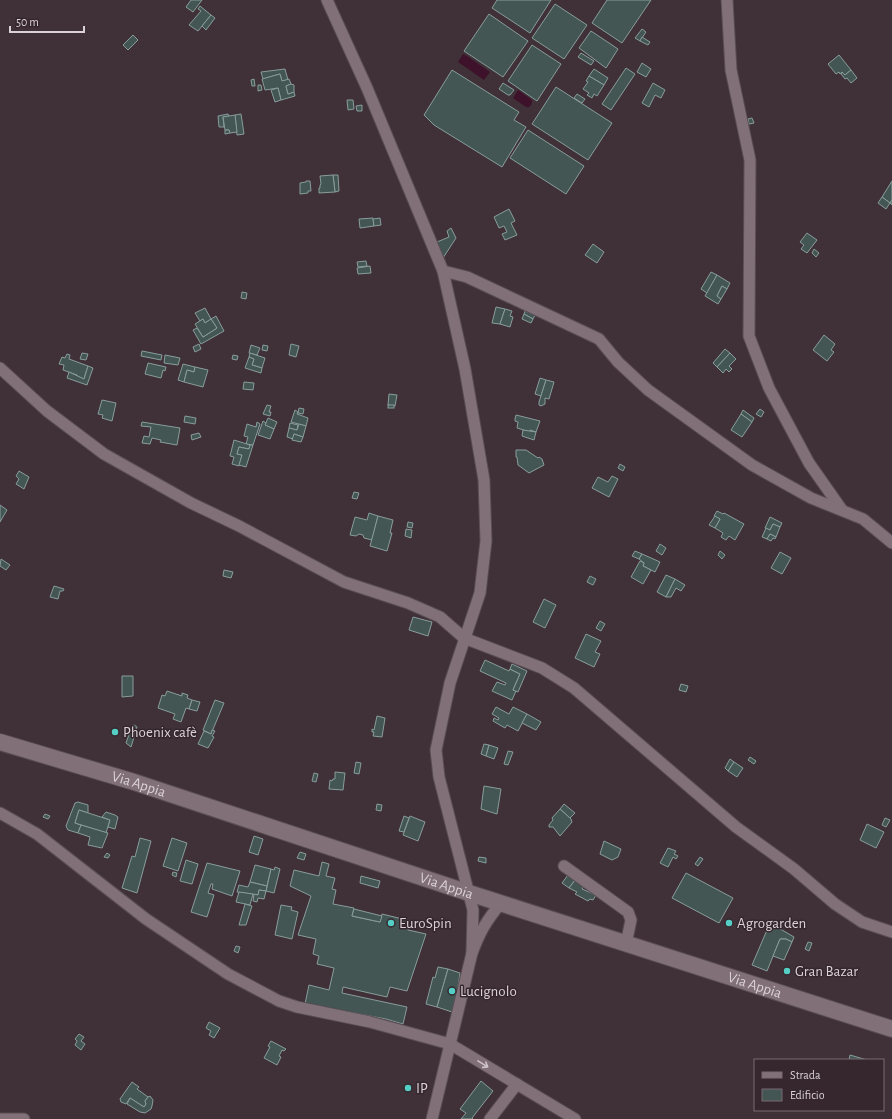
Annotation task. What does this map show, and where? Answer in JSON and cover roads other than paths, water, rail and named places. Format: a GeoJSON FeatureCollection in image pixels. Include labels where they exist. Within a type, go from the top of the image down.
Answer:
{"type":"FeatureCollection","features":[{"type":"Feature","properties":{"kind":"main road","name":"Via Appia"},"geometry":{"type":"LineString","coordinates":[[0,742],[134,782],[469,893],[892,1029]]}},
{"type":"Feature","properties":{"kind":"street"},"geometry":{"type":"LineString","coordinates":[[327,0],[367,88],[443,271],[465,369],[484,480],[486,541],[480,594],[450,683],[436,750],[439,777],[473,910],[472,953]]}},
{"type":"Feature","properties":{"kind":"street"},"geometry":{"type":"LineString","coordinates":[[727,0],[732,70],[750,160],[748,336],[772,395],[809,463],[842,510]]}},
{"type":"Feature","properties":{"kind":"street"},"geometry":{"type":"LineString","coordinates":[[443,271],[468,276],[599,339],[618,362],[648,390],[752,465],[811,498],[863,518],[892,543]]}},
{"type":"Feature","properties":{"kind":"street"},"geometry":{"type":"LineString","coordinates":[[0,368],[47,411],[104,454],[191,503],[239,526],[344,582],[408,603],[440,617],[464,638],[542,668],[574,688],[736,827],[794,869],[835,904],[862,922],[892,932]]}},
{"type":"Feature","properties":{"kind":"street"},"geometry":{"type":"LineString","coordinates":[[0,813],[37,834],[146,919],[228,974],[279,1001],[370,1022],[450,1044],[516,1084],[559,1115],[575,1119]]}},
{"type":"Feature","properties":{"kind":"street"},"geometry":{"type":"LineString","coordinates":[[564,866],[628,912],[631,920],[626,944]]}},
{"type":"Feature","properties":{"kind":"street"},"geometry":{"type":"LineString","coordinates":[[432,1119],[472,953],[481,930],[501,903]]}},
{"type":"Feature","properties":{"kind":"street"},"geometry":{"type":"LineString","coordinates":[[490,1119],[516,1084]]}},
{"type":"Feature","properties":{"kind":"street"},"geometry":{"type":"LineString","coordinates":[[0,1119],[24,1119]]}},
{"type":"Feature","properties":{"kind":"place","name":"Phoenix cafè"},"geometry":{"type":"Point","coordinates":[115,732]}},
{"type":"Feature","properties":{"kind":"place","name":"EuroSpin"},"geometry":{"type":"Point","coordinates":[391,923]}},
{"type":"Feature","properties":{"kind":"place","name":"Agrogarden"},"geometry":{"type":"Point","coordinates":[729,923]}},
{"type":"Feature","properties":{"kind":"place","name":"Gran Bazar"},"geometry":{"type":"Point","coordinates":[787,971]}},
{"type":"Feature","properties":{"kind":"place","name":"Lucignolo"},"geometry":{"type":"Point","coordinates":[452,991]}},
{"type":"Feature","properties":{"kind":"place","name":"IP"},"geometry":{"type":"Point","coordinates":[408,1088]}}]}
